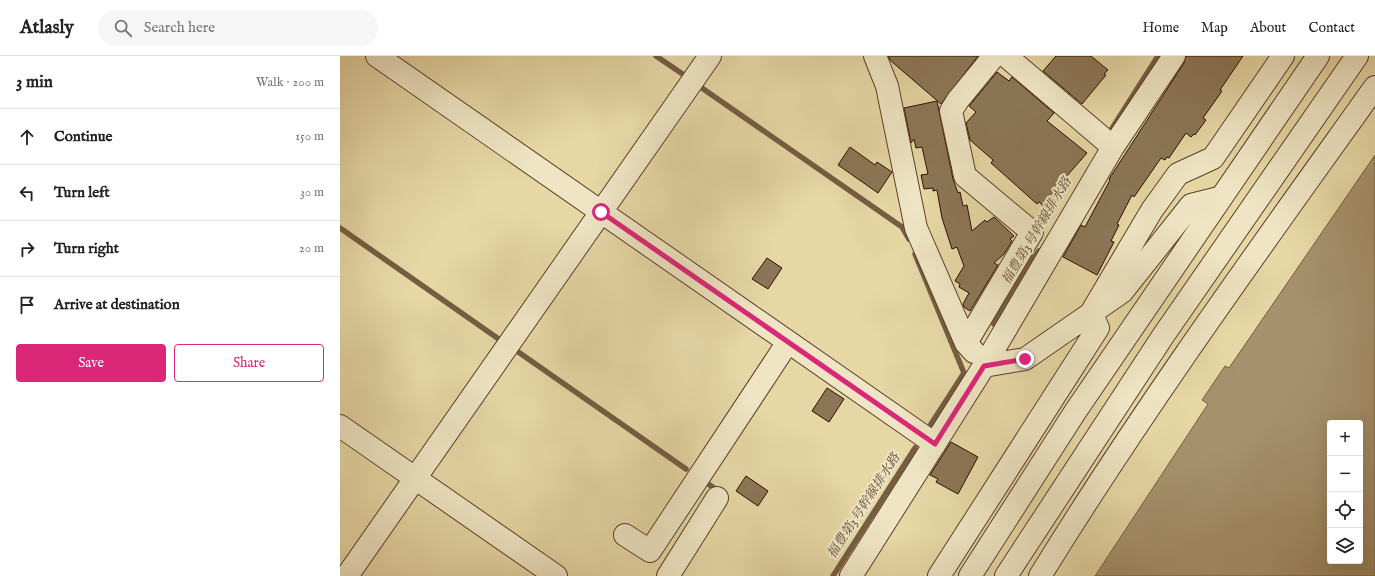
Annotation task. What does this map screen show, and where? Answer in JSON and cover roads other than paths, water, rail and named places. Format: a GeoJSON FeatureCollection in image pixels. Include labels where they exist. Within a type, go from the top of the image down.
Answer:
{"type":"FeatureCollection","features":[{"type":"Feature","properties":{"kind":"street"},"geometry":{"type":"LineString","coordinates":[[377,56],[935,444]]}},
{"type":"Feature","properties":{"kind":"street"},"geometry":{"type":"LineString","coordinates":[[347,576],[710,56]]}},
{"type":"Feature","properties":{"kind":"street"},"geometry":{"type":"LineString","coordinates":[[966,343],[1032,232],[965,176],[963,169],[951,111],[958,100],[994,56]]}},
{"type":"Feature","properties":{"kind":"street"},"geometry":{"type":"LineString","coordinates":[[1006,56],[1113,147]]}},
{"type":"Feature","properties":{"kind":"street"},"geometry":{"type":"LineString","coordinates":[[851,576],[984,366],[1113,147],[1174,56]]}},
{"type":"Feature","properties":{"kind":"street"},"geometry":{"type":"LineString","coordinates":[[1091,314],[1152,210],[1178,174],[1213,158],[1283,56]]}},
{"type":"Feature","properties":{"kind":"street"},"geometry":{"type":"LineString","coordinates":[[970,576],[1074,412],[1219,198],[1318,56]]}},
{"type":"Feature","properties":{"kind":"street"},"geometry":{"type":"LineString","coordinates":[[1006,576],[1163,336],[1357,56]]}},
{"type":"Feature","properties":{"kind":"street"},"geometry":{"type":"LineString","coordinates":[[876,57],[887,86],[916,228],[966,343],[984,366]]}},
{"type":"Feature","properties":{"kind":"street"},"geometry":{"type":"LineString","coordinates":[[1040,576],[1073,522],[1186,352],[1375,86]]}},
{"type":"Feature","properties":{"kind":"street"},"geometry":{"type":"LineString","coordinates":[[984,366],[1025,359],[1122,292],[1191,205],[1219,198]]}},
{"type":"Feature","properties":{"kind":"street"},"geometry":{"type":"LineString","coordinates":[[939,576],[1098,328],[1091,314]]}},
{"type":"Feature","properties":{"kind":"street"},"geometry":{"type":"LineString","coordinates":[[625,535],[650,552],[788,342]]}},
{"type":"Feature","properties":{"kind":"street"},"geometry":{"type":"LineString","coordinates":[[340,426],[556,576]]}},
{"type":"Feature","properties":{"kind":"street"},"geometry":{"type":"LineString","coordinates":[[668,576],[718,498]]}},
{"type":"Feature","properties":{"kind":"waterway"},"geometry":{"type":"LineString","coordinates":[[656,56],[687,77]]}},
{"type":"Feature","properties":{"kind":"waterway","name":"福豊第3号幹線排水路"},"geometry":{"type":"LineString","coordinates":[[1111,130],[1158,56]]}},
{"type":"Feature","properties":{"kind":"waterway"},"geometry":{"type":"LineString","coordinates":[[699,86],[902,227],[909,239]]}},
{"type":"Feature","properties":{"kind":"waterway"},"geometry":{"type":"LineString","coordinates":[[340,228],[503,342]]}},
{"type":"Feature","properties":{"kind":"waterway","name":"福豊第3号幹線排水路"},"geometry":{"type":"LineString","coordinates":[[994,324],[1030,262],[1039,251]]}},
{"type":"Feature","properties":{"kind":"waterway"},"geometry":{"type":"LineString","coordinates":[[915,254],[964,373],[931,424]]}},
{"type":"Feature","properties":{"kind":"waterway"},"geometry":{"type":"LineString","coordinates":[[514,349],[686,469]]}},
{"type":"Feature","properties":{"kind":"waterway","name":"福豊第3号幹線排水路"},"geometry":{"type":"LineString","coordinates":[[833,576],[915,448]]}},
{"type":"Feature","properties":{"kind":"waterway"},"geometry":{"type":"LineString","coordinates":[[704,481],[714,488],[711,493]]}}]}
